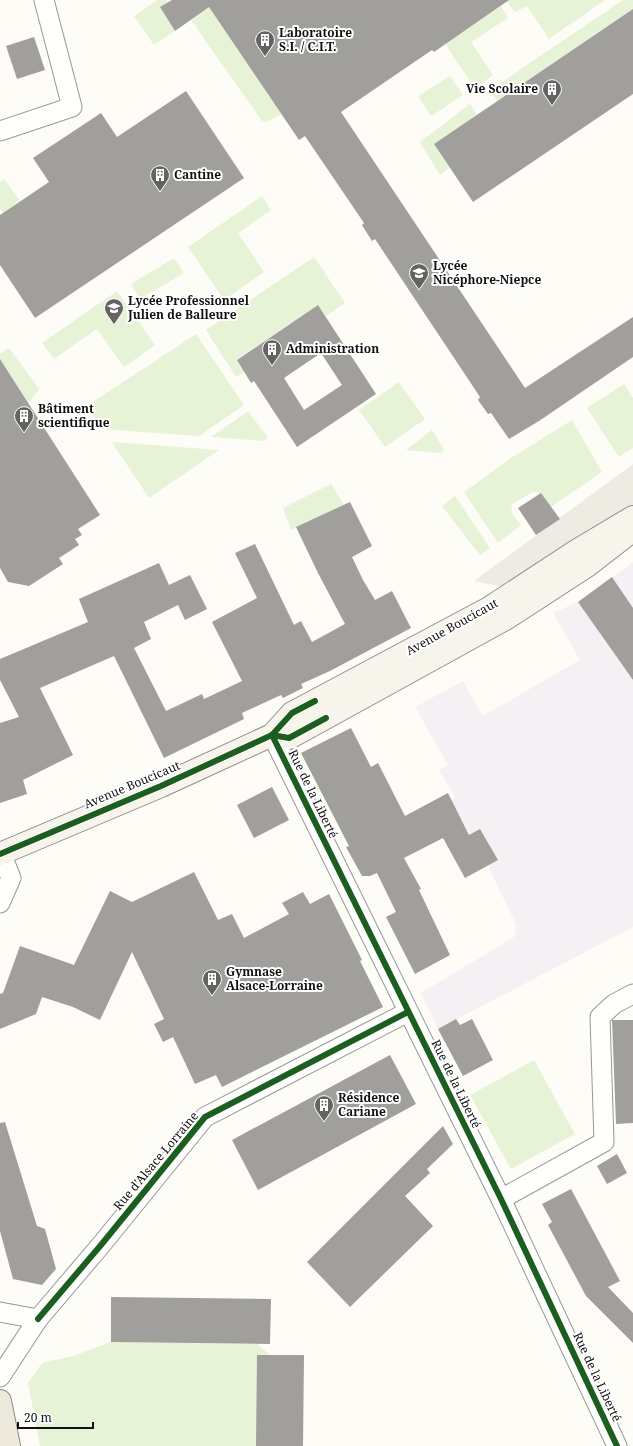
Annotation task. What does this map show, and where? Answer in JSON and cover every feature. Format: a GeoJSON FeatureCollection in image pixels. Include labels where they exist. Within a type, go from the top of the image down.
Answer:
{"type":"FeatureCollection","features":[{"type":"Feature","properties":{"kind":"main road","name":"Avenue Boucicaut"},"geometry":{"type":"LineString","coordinates":[[1,853],[161,786],[272,735],[292,713],[489,608],[576,551],[633,517]]}},
{"type":"Feature","properties":{"kind":"main road","name":"Avenue Boucicaut"},"geometry":{"type":"LineString","coordinates":[[272,735],[289,738],[498,624],[587,566],[633,531]]}},
{"type":"Feature","properties":{"kind":"main road"},"geometry":{"type":"LineString","coordinates":[[0,1401],[10,1446]]}},
{"type":"Feature","properties":{"kind":"street"},"geometry":{"type":"LineString","coordinates":[[0,131],[72,107],[44,0]]}},
{"type":"Feature","properties":{"kind":"street","name":"Rue de la Liberté"},"geometry":{"type":"LineString","coordinates":[[272,735],[501,1199],[617,1446]]}},
{"type":"Feature","properties":{"kind":"street"},"geometry":{"type":"LineString","coordinates":[[0,903],[11,878],[1,853]]}},
{"type":"Feature","properties":{"kind":"street"},"geometry":{"type":"LineString","coordinates":[[501,1199],[604,1142],[600,1017],[614,1004],[633,994]]}},
{"type":"Feature","properties":{"kind":"street","name":"Rue d'Alsace Lorraine"},"geometry":{"type":"LineString","coordinates":[[0,1377],[38,1319],[205,1117],[408,1012]]}},
{"type":"Feature","properties":{"kind":"street"},"geometry":{"type":"LineString","coordinates":[[0,1312],[38,1319]]}},
{"type":"Feature","properties":{"kind":"shaded area"},"geometry":{"type":"Polygon","coordinates":[[[633,464],[633,505],[517,584],[507,588],[474,581],[633,464]]]}},
{"type":"Feature","properties":{"kind":"shaded area"},"geometry":{"type":"Polygon","coordinates":[[[633,562],[633,927],[438,1029],[421,993],[514,937],[516,927],[488,866],[451,800],[455,797],[439,770],[448,765],[415,707],[463,681],[483,716],[580,660],[553,613],[578,602],[633,562]]]}},
{"type":"Feature","properties":{"kind":"green space"},"geometry":{"type":"Polygon","coordinates":[[[158,0],[167,0],[168,2],[160,7],[175,31],[154,45],[134,16],[158,0]]]}},
{"type":"Feature","properties":{"kind":"green space"},"geometry":{"type":"Polygon","coordinates":[[[187,0],[205,0],[281,114],[267,122],[262,121],[191,20],[197,16],[187,0]]]}},
{"type":"Feature","properties":{"kind":"green space"},"geometry":{"type":"Polygon","coordinates":[[[509,0],[605,0],[549,39],[527,6],[515,12],[507,2],[509,0]]]}},
{"type":"Feature","properties":{"kind":"green space"},"geometry":{"type":"Polygon","coordinates":[[[623,0],[633,0],[633,9],[497,101],[490,90],[623,0]]]}},
{"type":"Feature","properties":{"kind":"green space"},"geometry":{"type":"Polygon","coordinates":[[[501,6],[508,18],[471,42],[493,75],[475,88],[445,44],[501,6]]]}},
{"type":"Feature","properties":{"kind":"green space"},"geometry":{"type":"Polygon","coordinates":[[[450,76],[463,95],[431,116],[418,96],[450,76]]]}},
{"type":"Feature","properties":{"kind":"green space"},"geometry":{"type":"Polygon","coordinates":[[[470,104],[477,115],[434,144],[450,168],[440,175],[420,142],[470,104]]]}},
{"type":"Feature","properties":{"kind":"green space"},"geometry":{"type":"Polygon","coordinates":[[[4,179],[20,201],[3,213],[0,209],[0,182],[4,179]]]}},
{"type":"Feature","properties":{"kind":"green space"},"geometry":{"type":"Polygon","coordinates":[[[262,196],[271,210],[238,233],[264,272],[224,300],[188,247],[262,196]]]}},
{"type":"Feature","properties":{"kind":"green space"},"geometry":{"type":"Polygon","coordinates":[[[314,257],[345,303],[326,316],[318,305],[237,359],[245,372],[236,377],[206,330],[314,257]]]}},
{"type":"Feature","properties":{"kind":"green space"},"geometry":{"type":"Polygon","coordinates":[[[174,258],[184,273],[140,299],[131,284],[174,258]]]}},
{"type":"Feature","properties":{"kind":"green space"},"geometry":{"type":"Polygon","coordinates":[[[117,291],[155,345],[124,367],[97,329],[54,359],[42,343],[117,291]]]}},
{"type":"Feature","properties":{"kind":"green space"},"geometry":{"type":"Polygon","coordinates":[[[196,334],[244,405],[199,436],[101,429],[87,406],[196,334]]]}},
{"type":"Feature","properties":{"kind":"green space"},"geometry":{"type":"Polygon","coordinates":[[[9,348],[39,389],[29,403],[0,359],[0,354],[9,348]]]}},
{"type":"Feature","properties":{"kind":"green space"},"geometry":{"type":"Polygon","coordinates":[[[399,382],[425,419],[385,447],[359,410],[399,382]]]}},
{"type":"Feature","properties":{"kind":"green space"},"geometry":{"type":"Polygon","coordinates":[[[624,384],[633,398],[633,448],[619,457],[587,408],[624,384]]]}},
{"type":"Feature","properties":{"kind":"green space"},"geometry":{"type":"Polygon","coordinates":[[[248,411],[268,438],[264,441],[211,437],[248,411]]]}},
{"type":"Feature","properties":{"kind":"green space"},"geometry":{"type":"Polygon","coordinates":[[[572,420],[602,472],[551,507],[541,493],[533,492],[511,505],[513,515],[521,525],[498,543],[464,492],[514,456],[572,420]]]}},
{"type":"Feature","properties":{"kind":"green space"},"geometry":{"type":"Polygon","coordinates":[[[432,430],[444,450],[441,453],[406,450],[432,430]]]}},
{"type":"Feature","properties":{"kind":"green space"},"geometry":{"type":"Polygon","coordinates":[[[112,442],[219,450],[149,498],[112,442]]]}},
{"type":"Feature","properties":{"kind":"green space"},"geometry":{"type":"Polygon","coordinates":[[[331,484],[344,505],[291,530],[283,508],[331,484]]]}},
{"type":"Feature","properties":{"kind":"green space"},"geometry":{"type":"Polygon","coordinates":[[[455,496],[490,548],[480,555],[442,506],[455,496]]]}},
{"type":"Feature","properties":{"kind":"green space"},"geometry":{"type":"Polygon","coordinates":[[[534,1060],[575,1134],[511,1169],[470,1095],[534,1060]]]}},
{"type":"Feature","properties":{"kind":"green space"},"geometry":{"type":"Polygon","coordinates":[[[111,1342],[257,1344],[270,1355],[258,1446],[40,1446],[28,1383],[42,1363],[73,1356],[111,1342]]]}},
{"type":"Feature","properties":{"kind":"building"},"geometry":{"type":"Polygon","coordinates":[[[172,0],[509,0],[434,52],[432,50],[341,112],[525,388],[633,317],[633,357],[539,421],[509,439],[491,413],[488,414],[478,400],[480,397],[375,239],[372,241],[362,225],[364,223],[305,136],[299,140],[209,7],[175,31],[160,7],[172,0]]]}},
{"type":"Feature","properties":{"kind":"building","name":"Vie Scolaire"},"geometry":{"type":"Polygon","coordinates":[[[633,9],[633,94],[473,202],[434,144],[633,9]]]}},
{"type":"Feature","properties":{"kind":"building"},"geometry":{"type":"Polygon","coordinates":[[[34,37],[45,70],[17,79],[6,46],[34,37]]]}},
{"type":"Feature","properties":{"kind":"building","name":"Cantine"},"geometry":{"type":"Polygon","coordinates":[[[186,91],[244,178],[35,318],[0,265],[0,215],[49,182],[33,158],[101,113],[117,137],[186,91]]]}},
{"type":"Feature","properties":{"kind":"building","name":"Administration"},"geometry":{"type":"Polygon","coordinates":[[[318,305],[376,394],[297,447],[254,381],[251,383],[237,360],[318,305]],[[321,353],[284,378],[304,410],[342,385],[321,353]]]}},
{"type":"Feature","properties":{"kind":"building","name":"Bâtiment scientifique"},"geometry":{"type":"Polygon","coordinates":[[[0,359],[100,515],[78,529],[82,535],[75,539],[79,545],[59,558],[63,564],[29,586],[8,582],[0,568],[0,359]]]}},
{"type":"Feature","properties":{"kind":"building"},"geometry":{"type":"Polygon","coordinates":[[[541,493],[560,519],[536,535],[518,508],[541,493]]]}},
{"type":"Feature","properties":{"kind":"building"},"geometry":{"type":"Polygon","coordinates":[[[350,502],[372,546],[352,557],[363,580],[375,600],[392,591],[411,628],[330,671],[301,684],[303,688],[283,698],[281,695],[242,713],[244,719],[164,758],[114,656],[40,688],[73,755],[23,780],[27,794],[0,803],[0,723],[19,717],[0,680],[0,659],[88,622],[79,599],[159,563],[169,585],[190,575],[207,609],[185,620],[178,605],[144,622],[151,639],[134,648],[166,711],[202,694],[204,699],[242,681],[212,622],[257,598],[235,553],[255,544],[294,625],[301,621],[312,642],[345,624],[296,527],[350,502]]]}},
{"type":"Feature","properties":{"kind":"building"},"geometry":{"type":"Polygon","coordinates":[[[612,577],[633,608],[633,680],[578,602],[612,577]]]}},
{"type":"Feature","properties":{"kind":"building"},"geometry":{"type":"Polygon","coordinates":[[[351,728],[371,767],[378,763],[405,816],[448,793],[469,835],[480,829],[498,860],[465,878],[443,838],[404,858],[421,889],[419,890],[450,955],[415,974],[386,917],[396,912],[377,873],[370,876],[362,876],[346,847],[349,846],[301,753],[351,728]]]}},
{"type":"Feature","properties":{"kind":"building"},"geometry":{"type":"Polygon","coordinates":[[[272,787],[289,820],[254,838],[237,805],[272,787]]]}},
{"type":"Feature","properties":{"kind":"building"},"geometry":{"type":"Polygon","coordinates":[[[194,872],[218,920],[232,914],[244,938],[289,914],[282,903],[303,892],[310,904],[329,894],[362,960],[360,961],[383,1007],[222,1087],[216,1075],[195,1084],[173,1037],[163,1042],[154,1024],[164,1019],[132,952],[100,1020],[73,1007],[42,997],[36,1014],[0,1029],[0,994],[3,993],[20,946],[74,965],[110,891],[132,902],[194,872]]]}},
{"type":"Feature","properties":{"kind":"building"},"geometry":{"type":"Polygon","coordinates":[[[456,1019],[460,1025],[472,1019],[493,1060],[463,1076],[438,1029],[456,1019]]]}},
{"type":"Feature","properties":{"kind":"building"},"geometry":{"type":"Polygon","coordinates":[[[612,1020],[633,1020],[633,1123],[616,1124],[612,1020]]]}},
{"type":"Feature","properties":{"kind":"building","name":"Résidence Cariane"},"geometry":{"type":"Polygon","coordinates":[[[390,1055],[416,1104],[258,1190],[232,1140],[390,1055]]]}},
{"type":"Feature","properties":{"kind":"building"},"geometry":{"type":"Polygon","coordinates":[[[5,1122],[37,1226],[45,1229],[56,1269],[42,1285],[13,1279],[0,1231],[0,1123],[5,1122]]]}},
{"type":"Feature","properties":{"kind":"building"},"geometry":{"type":"Polygon","coordinates":[[[443,1126],[453,1144],[427,1169],[430,1173],[405,1196],[433,1226],[350,1307],[307,1262],[443,1126]]]}},
{"type":"Feature","properties":{"kind":"building"},"geometry":{"type":"Polygon","coordinates":[[[617,1154],[627,1173],[607,1184],[597,1166],[617,1154]]]}},
{"type":"Feature","properties":{"kind":"building"},"geometry":{"type":"Polygon","coordinates":[[[571,1189],[620,1281],[608,1287],[633,1313],[633,1343],[586,1296],[548,1225],[552,1222],[542,1204],[571,1189]]]}},
{"type":"Feature","properties":{"kind":"building"},"geometry":{"type":"Polygon","coordinates":[[[111,1297],[271,1299],[270,1344],[111,1342],[111,1297]]]}},
{"type":"Feature","properties":{"kind":"building"},"geometry":{"type":"Polygon","coordinates":[[[257,1355],[304,1355],[303,1446],[256,1446],[257,1355]]]}},
{"type":"Feature","properties":{"kind":"cycle path"},"geometry":{"type":"LineString","coordinates":[[0,854],[161,786],[272,735],[292,713],[315,701]]}},
{"type":"Feature","properties":{"kind":"cycle path"},"geometry":{"type":"LineString","coordinates":[[272,735],[289,738],[326,718]]}},
{"type":"Feature","properties":{"kind":"cycle path"},"geometry":{"type":"LineString","coordinates":[[272,735],[501,1199],[617,1446]]}},
{"type":"Feature","properties":{"kind":"cycle path"},"geometry":{"type":"LineString","coordinates":[[38,1319],[101,1245],[205,1117],[408,1012]]}},
{"type":"Feature","properties":{"kind":"place","name":"Laboratoire S.I. / C.I.T."},"geometry":{"type":"Point","coordinates":[265,57]}},
{"type":"Feature","properties":{"kind":"place","name":"Vie Scolaire"},"geometry":{"type":"Point","coordinates":[552,106]}},
{"type":"Feature","properties":{"kind":"place","name":"Cantine"},"geometry":{"type":"Point","coordinates":[160,192]}},
{"type":"Feature","properties":{"kind":"place","name":"Lycée Nicéphore-Niepce"},"geometry":{"type":"Point","coordinates":[419,290]}},
{"type":"Feature","properties":{"kind":"place","name":"Lycée Professionnel Julien de Balleure"},"geometry":{"type":"Point","coordinates":[114,325]}},
{"type":"Feature","properties":{"kind":"place","name":"Administration"},"geometry":{"type":"Point","coordinates":[272,366]}},
{"type":"Feature","properties":{"kind":"place","name":"Bâtiment scientifique"},"geometry":{"type":"Point","coordinates":[24,433]}},
{"type":"Feature","properties":{"kind":"place","name":"Gymnase Alsace-Lorraine"},"geometry":{"type":"Point","coordinates":[212,996]}},
{"type":"Feature","properties":{"kind":"place","name":"Résidence Cariane"},"geometry":{"type":"Point","coordinates":[324,1122]}}]}
